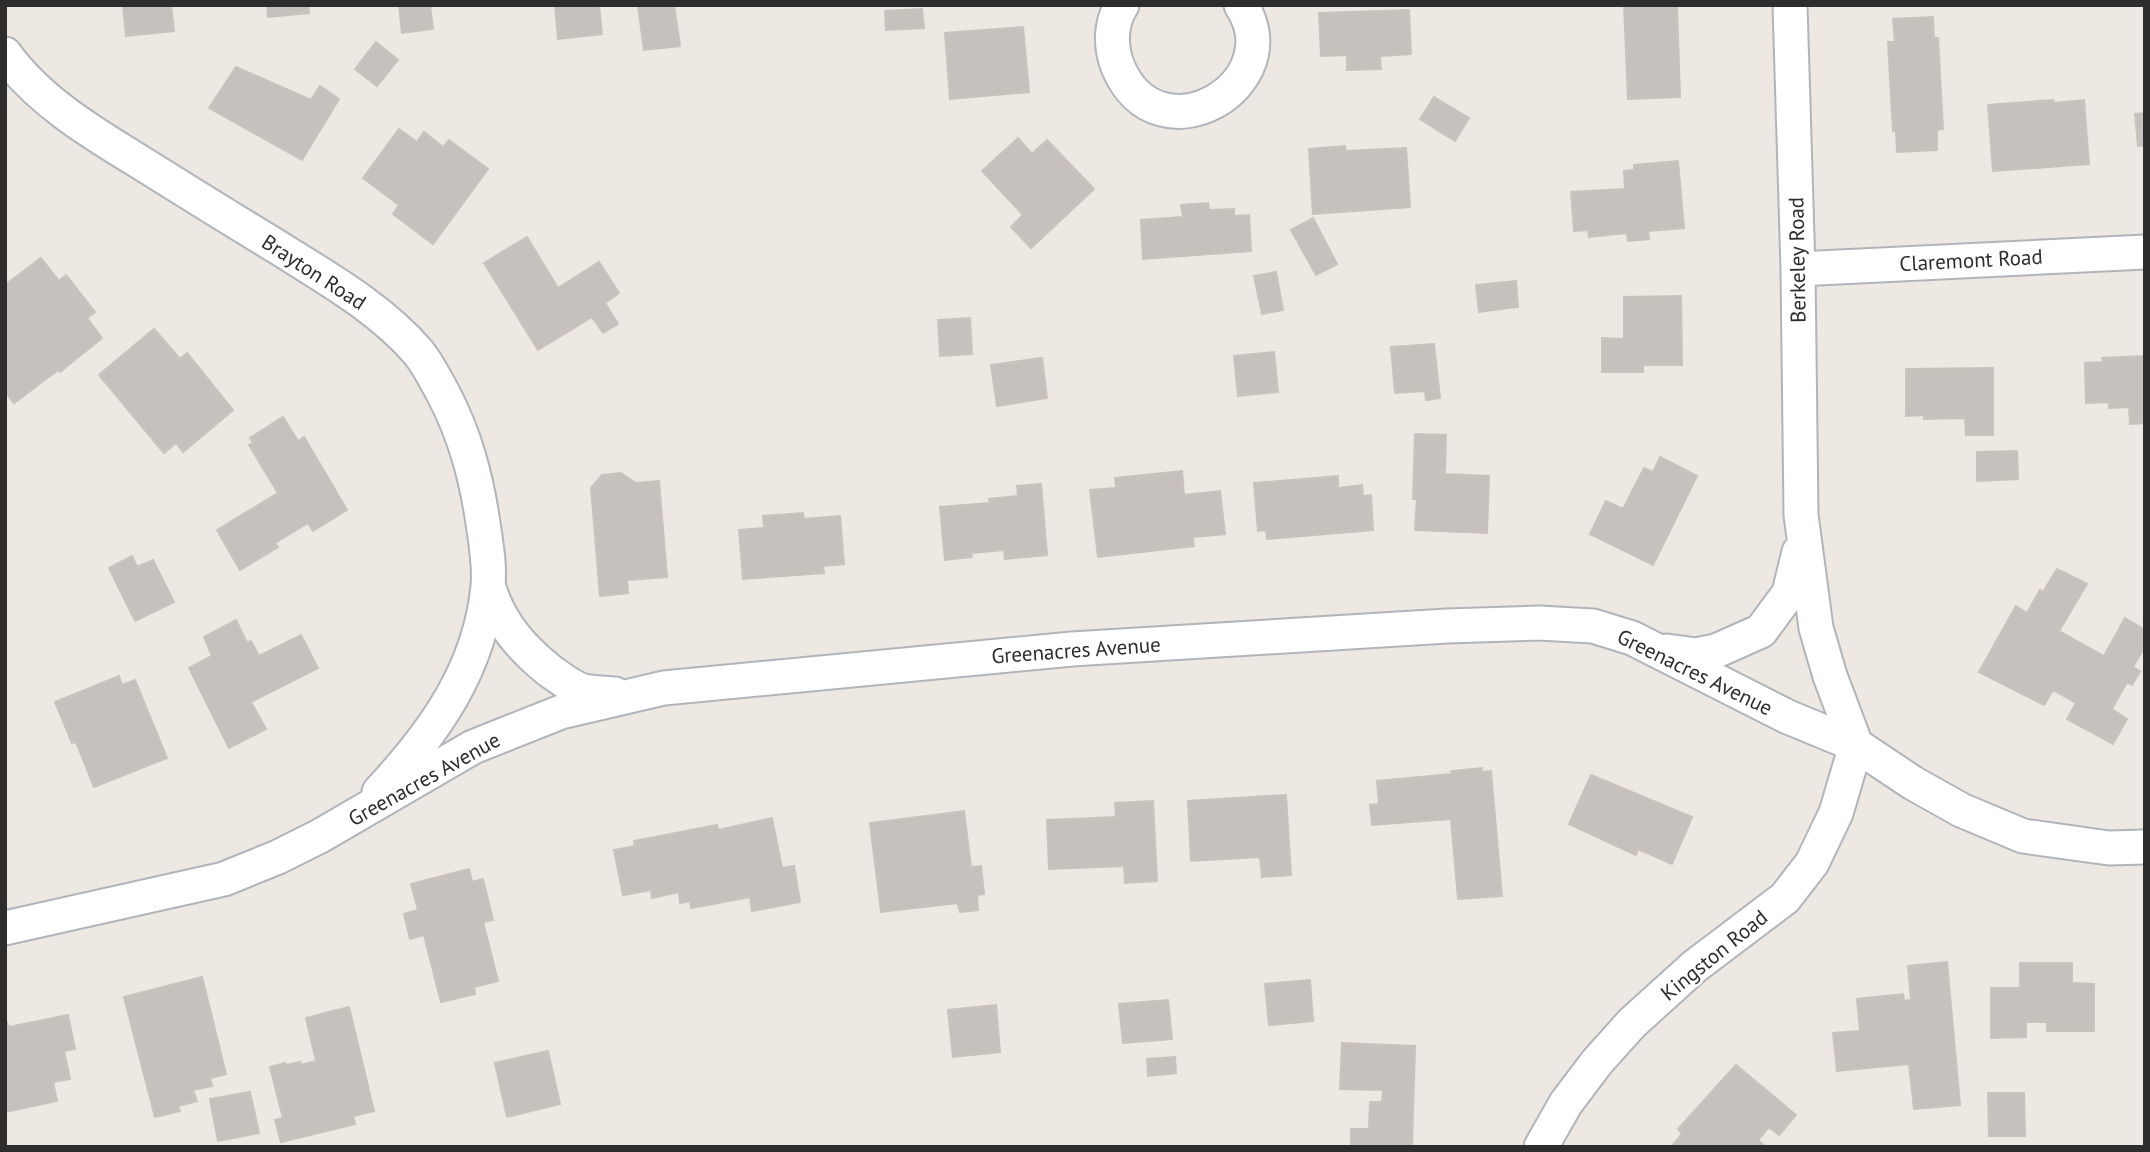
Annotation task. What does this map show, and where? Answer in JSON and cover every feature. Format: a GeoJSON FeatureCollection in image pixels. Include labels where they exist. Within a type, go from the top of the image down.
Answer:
{"type":"FeatureCollection","features":[{"type":"Feature","properties":{"kind":"street"},"geometry":{"type":"LineString","coordinates":[[1122,5],[1112,33],[1113,55],[1124,82],[1140,98],[1158,108],[1176,112],[1204,108],[1226,96],[1243,77],[1250,58],[1252,35],[1241,5]]}},
{"type":"Feature","properties":{"kind":"street","name":"Berkeley Road"},"geometry":{"type":"LineString","coordinates":[[1654,650],[1696,655],[1716,651],[1761,631],[1789,593],[1799,550],[1801,515],[1798,269],[1790,5]]}},
{"type":"Feature","properties":{"kind":"street","name":"Brayton Road"},"geometry":{"type":"LineString","coordinates":[[5,54],[50,100],[100,138],[333,282],[389,322],[420,354],[455,417],[471,458],[487,553],[488,585],[480,635],[468,669],[447,708],[396,772],[356,815]]}},
{"type":"Feature","properties":{"kind":"street","name":"Claremont Road"},"geometry":{"type":"LineString","coordinates":[[1798,269],[2145,252]]}},
{"type":"Feature","properties":{"kind":"street","name":"Berkeley Road"},"geometry":{"type":"LineString","coordinates":[[1801,515],[1816,628],[1830,676],[1856,745]]}},
{"type":"Feature","properties":{"kind":"street","name":"Brayton Road"},"geometry":{"type":"LineString","coordinates":[[488,585],[495,608],[506,627],[528,653],[554,673],[583,691],[633,695]]}},
{"type":"Feature","properties":{"kind":"street","name":"Greenacres Avenue"},"geometry":{"type":"LineString","coordinates":[[5,928],[224,879],[278,857],[473,747],[561,712],[664,688],[1072,649],[1447,626],[1539,623],[1593,626],[1632,638],[1788,717],[1856,745],[1913,783],[1961,810],[2023,836],[2109,848],[2145,847]]}},
{"type":"Feature","properties":{"kind":"street","name":"Kingston Road"},"geometry":{"type":"LineString","coordinates":[[1541,1147],[1566,1103],[1597,1062],[1632,1023],[1695,966],[1785,898],[1812,863],[1836,813],[1856,745]]}},
{"type":"Feature","properties":{"kind":"building"},"geometry":{"type":"Polygon","coordinates":[[[123,5],[171,5],[174,31],[126,36],[123,5]]]}},
{"type":"Feature","properties":{"kind":"building"},"geometry":{"type":"Polygon","coordinates":[[[267,5],[308,5],[309,13],[268,17],[267,5]]]}},
{"type":"Feature","properties":{"kind":"building"},"geometry":{"type":"Polygon","coordinates":[[[399,5],[430,5],[433,29],[402,33],[399,5]]]}},
{"type":"Feature","properties":{"kind":"building"},"geometry":{"type":"Polygon","coordinates":[[[555,5],[599,5],[602,34],[558,39],[555,5]]]}},
{"type":"Feature","properties":{"kind":"building"},"geometry":{"type":"Polygon","coordinates":[[[674,5],[680,46],[644,50],[638,6],[674,5]]]}},
{"type":"Feature","properties":{"kind":"building"},"geometry":{"type":"Polygon","coordinates":[[[1624,5],[1677,5],[1680,97],[1628,99],[1624,5]]]}},
{"type":"Feature","properties":{"kind":"building"},"geometry":{"type":"Polygon","coordinates":[[[922,9],[924,28],[886,30],[885,11],[922,9]]]}},
{"type":"Feature","properties":{"kind":"building"},"geometry":{"type":"Polygon","coordinates":[[[1409,10],[1411,54],[1380,56],[1381,69],[1347,70],[1347,55],[1321,56],[1319,13],[1409,10]]]}},
{"type":"Feature","properties":{"kind":"building"},"geometry":{"type":"Polygon","coordinates":[[[1933,17],[1934,38],[1938,38],[1943,129],[1937,130],[1937,150],[1897,152],[1896,131],[1893,131],[1888,42],[1895,42],[1893,19],[1933,17]]]}},
{"type":"Feature","properties":{"kind":"building"},"geometry":{"type":"Polygon","coordinates":[[[1023,27],[1029,92],[950,99],[945,33],[1023,27]]]}},
{"type":"Feature","properties":{"kind":"building"},"geometry":{"type":"Polygon","coordinates":[[[376,42],[398,60],[377,86],[355,69],[376,42]]]}},
{"type":"Feature","properties":{"kind":"building"},"geometry":{"type":"Polygon","coordinates":[[[236,67],[311,100],[320,86],[339,99],[302,160],[209,108],[236,67]]]}},
{"type":"Feature","properties":{"kind":"building"},"geometry":{"type":"Polygon","coordinates":[[[1434,97],[1469,118],[1455,141],[1420,119],[1434,97]]]}},
{"type":"Feature","properties":{"kind":"building"},"geometry":{"type":"Polygon","coordinates":[[[2053,100],[2054,103],[2084,100],[2089,164],[1993,171],[1988,105],[2053,100]]]}},
{"type":"Feature","properties":{"kind":"building"},"geometry":{"type":"Polygon","coordinates":[[[2145,113],[2145,145],[2138,146],[2135,114],[2145,113]]]}},
{"type":"Feature","properties":{"kind":"building"},"geometry":{"type":"Polygon","coordinates":[[[399,129],[417,142],[424,132],[443,147],[449,140],[488,169],[433,244],[393,214],[399,205],[363,178],[399,129]]]}},
{"type":"Feature","properties":{"kind":"building"},"geometry":{"type":"Polygon","coordinates":[[[1018,138],[1032,154],[1047,140],[1094,189],[1031,248],[1011,227],[1023,215],[982,171],[1018,138]]]}},
{"type":"Feature","properties":{"kind":"building"},"geometry":{"type":"Polygon","coordinates":[[[1345,146],[1346,151],[1406,148],[1410,207],[1313,214],[1309,149],[1345,146]]]}},
{"type":"Feature","properties":{"kind":"building"},"geometry":{"type":"Polygon","coordinates":[[[1678,161],[1684,228],[1648,231],[1649,239],[1628,241],[1627,233],[1589,237],[1588,230],[1574,231],[1571,192],[1625,189],[1624,171],[1634,170],[1634,165],[1678,161]]]}},
{"type":"Feature","properties":{"kind":"building"},"geometry":{"type":"Polygon","coordinates":[[[1208,203],[1209,210],[1234,209],[1234,216],[1249,215],[1251,251],[1143,259],[1141,220],[1183,217],[1181,205],[1208,203]]]}},
{"type":"Feature","properties":{"kind":"building"},"geometry":{"type":"Polygon","coordinates":[[[1313,218],[1337,264],[1316,275],[1291,230],[1313,218]]]}},
{"type":"Feature","properties":{"kind":"building"},"geometry":{"type":"Polygon","coordinates":[[[527,237],[558,288],[599,262],[619,293],[605,303],[618,324],[603,333],[592,317],[538,350],[484,263],[527,237]]]}},
{"type":"Feature","properties":{"kind":"building"},"geometry":{"type":"Polygon","coordinates":[[[41,258],[59,281],[66,275],[95,312],[87,318],[102,338],[60,372],[58,370],[14,403],[5,392],[5,313],[8,311],[5,307],[5,285],[41,258]]]}},
{"type":"Feature","properties":{"kind":"building"},"geometry":{"type":"Polygon","coordinates":[[[1276,272],[1283,310],[1262,314],[1254,276],[1276,272]]]}},
{"type":"Feature","properties":{"kind":"building"},"geometry":{"type":"Polygon","coordinates":[[[1516,281],[1518,307],[1479,312],[1476,285],[1516,281]]]}},
{"type":"Feature","properties":{"kind":"building"},"geometry":{"type":"Polygon","coordinates":[[[1681,296],[1682,365],[1643,365],[1643,372],[1602,372],[1602,338],[1624,339],[1624,297],[1681,296]]]}},
{"type":"Feature","properties":{"kind":"building"},"geometry":{"type":"Polygon","coordinates":[[[970,318],[972,354],[940,356],[938,320],[970,318]]]}},
{"type":"Feature","properties":{"kind":"building"},"geometry":{"type":"Polygon","coordinates":[[[154,329],[180,359],[187,353],[233,410],[183,452],[176,443],[164,453],[99,375],[154,329]]]}},
{"type":"Feature","properties":{"kind":"building"},"geometry":{"type":"Polygon","coordinates":[[[1434,344],[1440,398],[1426,400],[1425,391],[1395,393],[1391,347],[1434,344]]]}},
{"type":"Feature","properties":{"kind":"building"},"geometry":{"type":"Polygon","coordinates":[[[1274,352],[1278,392],[1238,396],[1234,356],[1274,352]]]}},
{"type":"Feature","properties":{"kind":"building"},"geometry":{"type":"Polygon","coordinates":[[[2145,356],[2145,423],[2130,424],[2129,407],[2109,408],[2109,402],[2086,403],[2085,363],[2103,362],[2102,358],[2145,356]]]}},
{"type":"Feature","properties":{"kind":"building"},"geometry":{"type":"Polygon","coordinates":[[[1042,358],[1047,398],[997,406],[991,365],[1042,358]]]}},
{"type":"Feature","properties":{"kind":"building"},"geometry":{"type":"Polygon","coordinates":[[[1993,368],[1993,435],[1966,435],[1965,418],[1924,419],[1924,415],[1906,416],[1906,369],[1993,368]]]}},
{"type":"Feature","properties":{"kind":"building"},"geometry":{"type":"Polygon","coordinates":[[[283,417],[298,441],[304,437],[347,510],[313,531],[308,523],[275,543],[278,547],[240,570],[217,530],[278,493],[249,445],[253,443],[250,438],[283,417]]]}},
{"type":"Feature","properties":{"kind":"building"},"geometry":{"type":"Polygon","coordinates":[[[1415,434],[1446,435],[1445,474],[1489,476],[1487,533],[1415,530],[1415,434]]]}},
{"type":"Feature","properties":{"kind":"building"},"geometry":{"type":"Polygon","coordinates":[[[2017,451],[2018,479],[1977,481],[1977,452],[2017,451]]]}},
{"type":"Feature","properties":{"kind":"building"},"geometry":{"type":"Polygon","coordinates":[[[1660,457],[1697,476],[1653,565],[1590,534],[1606,501],[1623,509],[1644,468],[1653,472],[1660,457]]]}},
{"type":"Feature","properties":{"kind":"building"},"geometry":{"type":"Polygon","coordinates":[[[1182,471],[1184,495],[1220,491],[1225,534],[1193,537],[1194,546],[1098,557],[1090,490],[1116,488],[1115,478],[1182,471]]]}},
{"type":"Feature","properties":{"kind":"building"},"geometry":{"type":"Polygon","coordinates":[[[621,473],[636,483],[659,481],[667,577],[627,580],[628,593],[600,596],[591,488],[602,475],[621,473]]]}},
{"type":"Feature","properties":{"kind":"building"},"geometry":{"type":"Polygon","coordinates":[[[1338,476],[1338,488],[1362,485],[1363,496],[1371,495],[1373,530],[1267,539],[1266,530],[1258,531],[1254,483],[1338,476]]]}},
{"type":"Feature","properties":{"kind":"building"},"geometry":{"type":"Polygon","coordinates":[[[1041,484],[1047,555],[1005,559],[1004,550],[971,553],[972,557],[945,560],[940,507],[990,503],[989,499],[1018,496],[1017,486],[1041,484]]]}},
{"type":"Feature","properties":{"kind":"building"},"geometry":{"type":"Polygon","coordinates":[[[803,513],[804,519],[840,516],[844,564],[823,566],[824,573],[743,579],[739,530],[764,528],[763,516],[803,513]]]}},
{"type":"Feature","properties":{"kind":"building"},"geometry":{"type":"Polygon","coordinates":[[[132,556],[137,567],[153,560],[174,602],[135,621],[109,568],[132,556]]]}},
{"type":"Feature","properties":{"kind":"building"},"geometry":{"type":"Polygon","coordinates":[[[2057,569],[2087,584],[2059,631],[2104,656],[2125,618],[2145,630],[2145,646],[2133,667],[2140,671],[2132,685],[2127,682],[2112,709],[2127,719],[2113,744],[2067,719],[2076,703],[2053,690],[2044,705],[1979,672],[2016,606],[2027,613],[2040,590],[2043,592],[2057,569]]]}},
{"type":"Feature","properties":{"kind":"building"},"geometry":{"type":"Polygon","coordinates":[[[236,620],[247,643],[251,641],[259,656],[301,635],[318,668],[251,702],[266,729],[229,748],[189,668],[212,656],[204,637],[236,620]]]}},
{"type":"Feature","properties":{"kind":"building"},"geometry":{"type":"Polygon","coordinates":[[[119,676],[122,685],[135,680],[167,758],[94,787],[76,742],[72,743],[55,702],[119,676]]]}},
{"type":"Feature","properties":{"kind":"building"},"geometry":{"type":"Polygon","coordinates":[[[1482,768],[1482,772],[1491,771],[1502,896],[1458,899],[1451,819],[1372,825],[1370,805],[1379,804],[1377,781],[1452,774],[1451,771],[1482,768]]]}},
{"type":"Feature","properties":{"kind":"building"},"geometry":{"type":"Polygon","coordinates":[[[1591,775],[1692,817],[1672,864],[1638,849],[1636,855],[1569,824],[1591,775]]]}},
{"type":"Feature","properties":{"kind":"building"},"geometry":{"type":"Polygon","coordinates":[[[1286,795],[1291,875],[1262,877],[1260,857],[1191,861],[1188,801],[1286,795]]]}},
{"type":"Feature","properties":{"kind":"building"},"geometry":{"type":"Polygon","coordinates":[[[1153,801],[1157,881],[1125,883],[1124,866],[1049,869],[1047,820],[1116,817],[1115,803],[1153,801]]]}},
{"type":"Feature","properties":{"kind":"building"},"geometry":{"type":"Polygon","coordinates":[[[964,811],[971,867],[981,866],[984,894],[977,895],[978,910],[960,912],[958,903],[881,912],[870,823],[964,811]]]}},
{"type":"Feature","properties":{"kind":"building"},"geometry":{"type":"Polygon","coordinates":[[[772,818],[782,868],[794,866],[800,902],[752,911],[750,897],[691,908],[690,901],[680,903],[679,892],[652,898],[651,890],[623,895],[614,850],[635,846],[634,841],[717,825],[718,830],[772,818]]]}},
{"type":"Feature","properties":{"kind":"building"},"geometry":{"type":"Polygon","coordinates":[[[469,869],[472,882],[483,879],[493,920],[483,922],[498,981],[474,987],[475,994],[441,1002],[424,935],[410,939],[404,914],[418,910],[411,884],[469,869]]]}},
{"type":"Feature","properties":{"kind":"building"},"geometry":{"type":"Polygon","coordinates":[[[1947,962],[1960,1105],[1914,1109],[1909,1064],[1837,1071],[1833,1033],[1860,1031],[1857,999],[1903,994],[1904,1001],[1911,1000],[1908,966],[1947,962]]]}},
{"type":"Feature","properties":{"kind":"building"},"geometry":{"type":"Polygon","coordinates":[[[2020,963],[2072,963],[2072,983],[2094,984],[2094,1031],[2047,1031],[2047,1022],[2026,1022],[2026,1037],[1991,1038],[1991,988],[2020,988],[2020,963]]]}},
{"type":"Feature","properties":{"kind":"building"},"geometry":{"type":"Polygon","coordinates":[[[202,977],[226,1074],[210,1078],[212,1086],[193,1090],[197,1101],[178,1106],[180,1111],[155,1117],[124,997],[202,977]]]}},
{"type":"Feature","properties":{"kind":"building"},"geometry":{"type":"Polygon","coordinates":[[[1310,980],[1313,1021],[1269,1025],[1265,984],[1310,980]]]}},
{"type":"Feature","properties":{"kind":"building"},"geometry":{"type":"Polygon","coordinates":[[[1168,1000],[1172,1039],[1123,1043],[1119,1004],[1168,1000]]]}},
{"type":"Feature","properties":{"kind":"building"},"geometry":{"type":"Polygon","coordinates":[[[996,1005],[1000,1052],[953,1057],[948,1010],[996,1005]]]}},
{"type":"Feature","properties":{"kind":"building"},"geometry":{"type":"Polygon","coordinates":[[[349,1007],[374,1111],[353,1116],[355,1124],[281,1142],[275,1120],[283,1118],[270,1067],[316,1061],[306,1018],[349,1007]]]}},
{"type":"Feature","properties":{"kind":"building"},"geometry":{"type":"Polygon","coordinates":[[[68,1015],[75,1049],[64,1051],[70,1079],[53,1082],[57,1101],[5,1112],[5,1019],[9,1027],[68,1015]]]}},
{"type":"Feature","properties":{"kind":"building"},"geometry":{"type":"Polygon","coordinates":[[[1342,1043],[1415,1046],[1412,1147],[1351,1147],[1351,1129],[1369,1129],[1370,1102],[1382,1102],[1383,1090],[1340,1089],[1342,1043]]]}},
{"type":"Feature","properties":{"kind":"building"},"geometry":{"type":"Polygon","coordinates":[[[548,1051],[560,1104],[507,1117],[495,1063],[548,1051]]]}},
{"type":"Feature","properties":{"kind":"building"},"geometry":{"type":"Polygon","coordinates":[[[1175,1057],[1176,1073],[1148,1076],[1147,1059],[1175,1057]]]}},
{"type":"Feature","properties":{"kind":"building"},"geometry":{"type":"Polygon","coordinates":[[[1736,1065],[1796,1115],[1779,1135],[1769,1127],[1758,1140],[1766,1147],[1671,1147],[1682,1134],[1678,1129],[1736,1065]]]}},
{"type":"Feature","properties":{"kind":"building"},"geometry":{"type":"Polygon","coordinates":[[[250,1092],[259,1133],[218,1141],[210,1099],[250,1092]]]}},
{"type":"Feature","properties":{"kind":"building"},"geometry":{"type":"Polygon","coordinates":[[[1988,1093],[2024,1093],[2025,1136],[1989,1136],[1988,1093]]]}}]}
